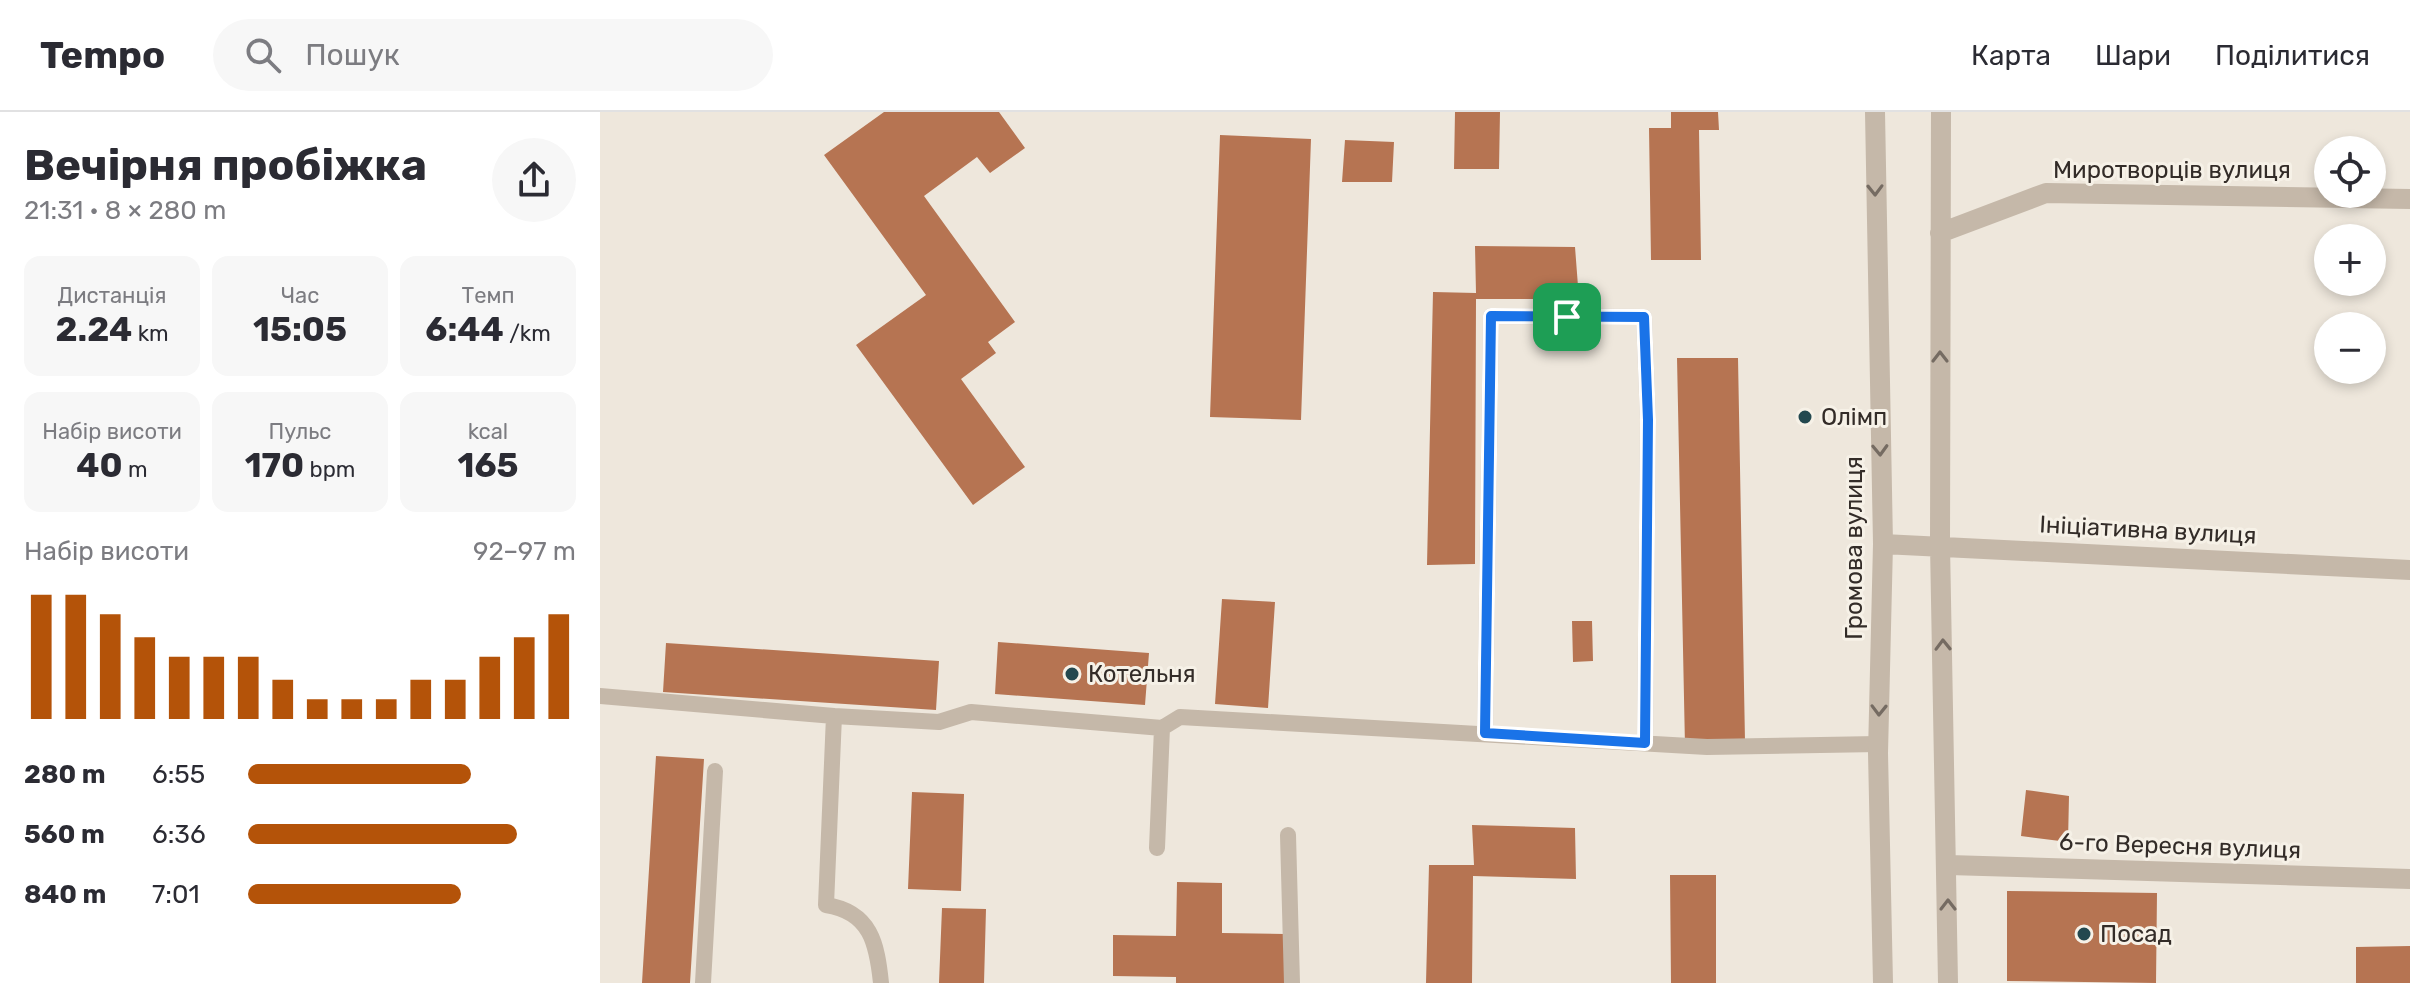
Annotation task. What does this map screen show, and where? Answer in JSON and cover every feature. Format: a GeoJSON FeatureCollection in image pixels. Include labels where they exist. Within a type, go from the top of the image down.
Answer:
{"type":"FeatureCollection","features":[{"type":"Feature","properties":{"kind":"street","name":"Громова вулиця"},"geometry":{"type":"LineString","coordinates":[[1875,112],[1883,544],[1878,744],[1883,983]]}},
{"type":"Feature","properties":{"kind":"street"},"geometry":{"type":"LineString","coordinates":[[1941,112],[1940,545],[1949,865],[1948,983]]}},
{"type":"Feature","properties":{"kind":"street","name":"Миротворців вулиця"},"geometry":{"type":"LineString","coordinates":[[1940,233],[2046,193],[2410,199]]}},
{"type":"Feature","properties":{"kind":"street","name":"Ініціативна вулиця"},"geometry":{"type":"LineString","coordinates":[[1883,544],[2410,570]]}},
{"type":"Feature","properties":{"kind":"street","name":"6-го Вересня вулиця"},"geometry":{"type":"LineString","coordinates":[[1949,865],[2410,879]]}},
{"type":"Feature","properties":{"kind":"lane"},"geometry":{"type":"LineString","coordinates":[[1485,733],[1491,316],[1644,317],[1648,420],[1645,743]]}},
{"type":"Feature","properties":{"kind":"lane"},"geometry":{"type":"LineString","coordinates":[[600,696],[939,722],[971,712],[1162,728],[1180,717],[1707,747],[1878,744]]}},
{"type":"Feature","properties":{"kind":"lane"},"geometry":{"type":"LineString","coordinates":[[834,716],[826,905],[844,908],[862,922],[877,944],[881,983]]}},
{"type":"Feature","properties":{"kind":"lane"},"geometry":{"type":"LineString","coordinates":[[1157,848],[1162,728]]}},
{"type":"Feature","properties":{"kind":"lane"},"geometry":{"type":"LineString","coordinates":[[703,983],[715,771]]}},
{"type":"Feature","properties":{"kind":"lane"},"geometry":{"type":"LineString","coordinates":[[1288,835],[1292,983]]}},
{"type":"Feature","properties":{"kind":"building"},"geometry":{"type":"Polygon","coordinates":[[[884,112],[999,112],[1025,148],[990,173],[977,157],[924,196],[1015,322],[988,342],[996,353],[961,379],[1025,467],[973,505],[856,345],[926,295],[824,155],[884,112]]]}},
{"type":"Feature","properties":{"kind":"building"},"geometry":{"type":"Polygon","coordinates":[[[1455,112],[1500,112],[1499,169],[1454,169],[1455,112]]]}},
{"type":"Feature","properties":{"kind":"building"},"geometry":{"type":"Polygon","coordinates":[[[1671,112],[1718,112],[1719,130],[1699,130],[1701,260],[1651,260],[1649,128],[1671,128],[1671,112]]]}},
{"type":"Feature","properties":{"kind":"building"},"geometry":{"type":"Polygon","coordinates":[[[1220,135],[1311,139],[1301,420],[1210,417],[1220,135]]]}},
{"type":"Feature","properties":{"kind":"building"},"geometry":{"type":"Polygon","coordinates":[[[1345,140],[1394,142],[1392,182],[1342,182],[1345,140]]]}},
{"type":"Feature","properties":{"kind":"building"},"geometry":{"type":"Polygon","coordinates":[[[1475,246],[1575,247],[1579,299],[1476,299],[1475,564],[1427,565],[1433,292],[1476,293],[1475,246]]]}},
{"type":"Feature","properties":{"kind":"building"},"geometry":{"type":"Polygon","coordinates":[[[1677,358],[1738,358],[1745,741],[1685,746],[1677,358]]]}},
{"type":"Feature","properties":{"kind":"building"},"geometry":{"type":"Polygon","coordinates":[[[1222,599],[1275,602],[1268,708],[1215,704],[1222,599]]]}},
{"type":"Feature","properties":{"kind":"building"},"geometry":{"type":"Polygon","coordinates":[[[1572,621],[1592,621],[1593,661],[1573,662],[1572,621]]]}},
{"type":"Feature","properties":{"kind":"building","name":"Котельня"},"geometry":{"type":"Polygon","coordinates":[[[998,642],[1149,653],[1145,705],[995,694],[998,642]]]}},
{"type":"Feature","properties":{"kind":"building"},"geometry":{"type":"Polygon","coordinates":[[[666,643],[939,661],[936,710],[663,692],[666,643]]]}},
{"type":"Feature","properties":{"kind":"building"},"geometry":{"type":"Polygon","coordinates":[[[656,756],[704,759],[690,983],[642,983],[656,756]]]}},
{"type":"Feature","properties":{"kind":"building"},"geometry":{"type":"Polygon","coordinates":[[[2026,790],[2069,796],[2068,842],[2021,836],[2026,790]]]}},
{"type":"Feature","properties":{"kind":"building"},"geometry":{"type":"Polygon","coordinates":[[[912,792],[964,794],[961,891],[908,889],[912,792]]]}},
{"type":"Feature","properties":{"kind":"building"},"geometry":{"type":"Polygon","coordinates":[[[1472,825],[1575,828],[1576,879],[1473,876],[1472,983],[1426,983],[1429,865],[1474,865],[1472,825]]]}},
{"type":"Feature","properties":{"kind":"building"},"geometry":{"type":"Polygon","coordinates":[[[1670,875],[1716,875],[1716,983],[1671,983],[1670,875]]]}},
{"type":"Feature","properties":{"kind":"building"},"geometry":{"type":"Polygon","coordinates":[[[1177,882],[1222,883],[1222,933],[1285,934],[1285,983],[1176,983],[1176,977],[1113,976],[1113,935],[1176,936],[1177,882]]]}},
{"type":"Feature","properties":{"kind":"building"},"geometry":{"type":"Polygon","coordinates":[[[2007,891],[2157,893],[2156,983],[2007,981],[2007,891]]]}},
{"type":"Feature","properties":{"kind":"building"},"geometry":{"type":"Polygon","coordinates":[[[942,908],[986,909],[984,983],[939,983],[942,908]]]}},
{"type":"Feature","properties":{"kind":"building"},"geometry":{"type":"Polygon","coordinates":[[[2410,946],[2410,983],[2356,983],[2356,947],[2410,946]]]}},
{"type":"Feature","properties":{"kind":"place","name":"Олімп"},"geometry":{"type":"Point","coordinates":[1805,417]}},
{"type":"Feature","properties":{"kind":"place","name":"Котельня"},"geometry":{"type":"Point","coordinates":[1072,674]}},
{"type":"Feature","properties":{"kind":"place","name":"Посад"},"geometry":{"type":"Point","coordinates":[2084,934]}},
{"type":"Feature","properties":{"kind":"route"},"geometry":{"type":"LineString","coordinates":[[1491,316],[1567,317],[1644,317],[1648,420],[1645,743],[1485,733],[1491,316]]}}]}
